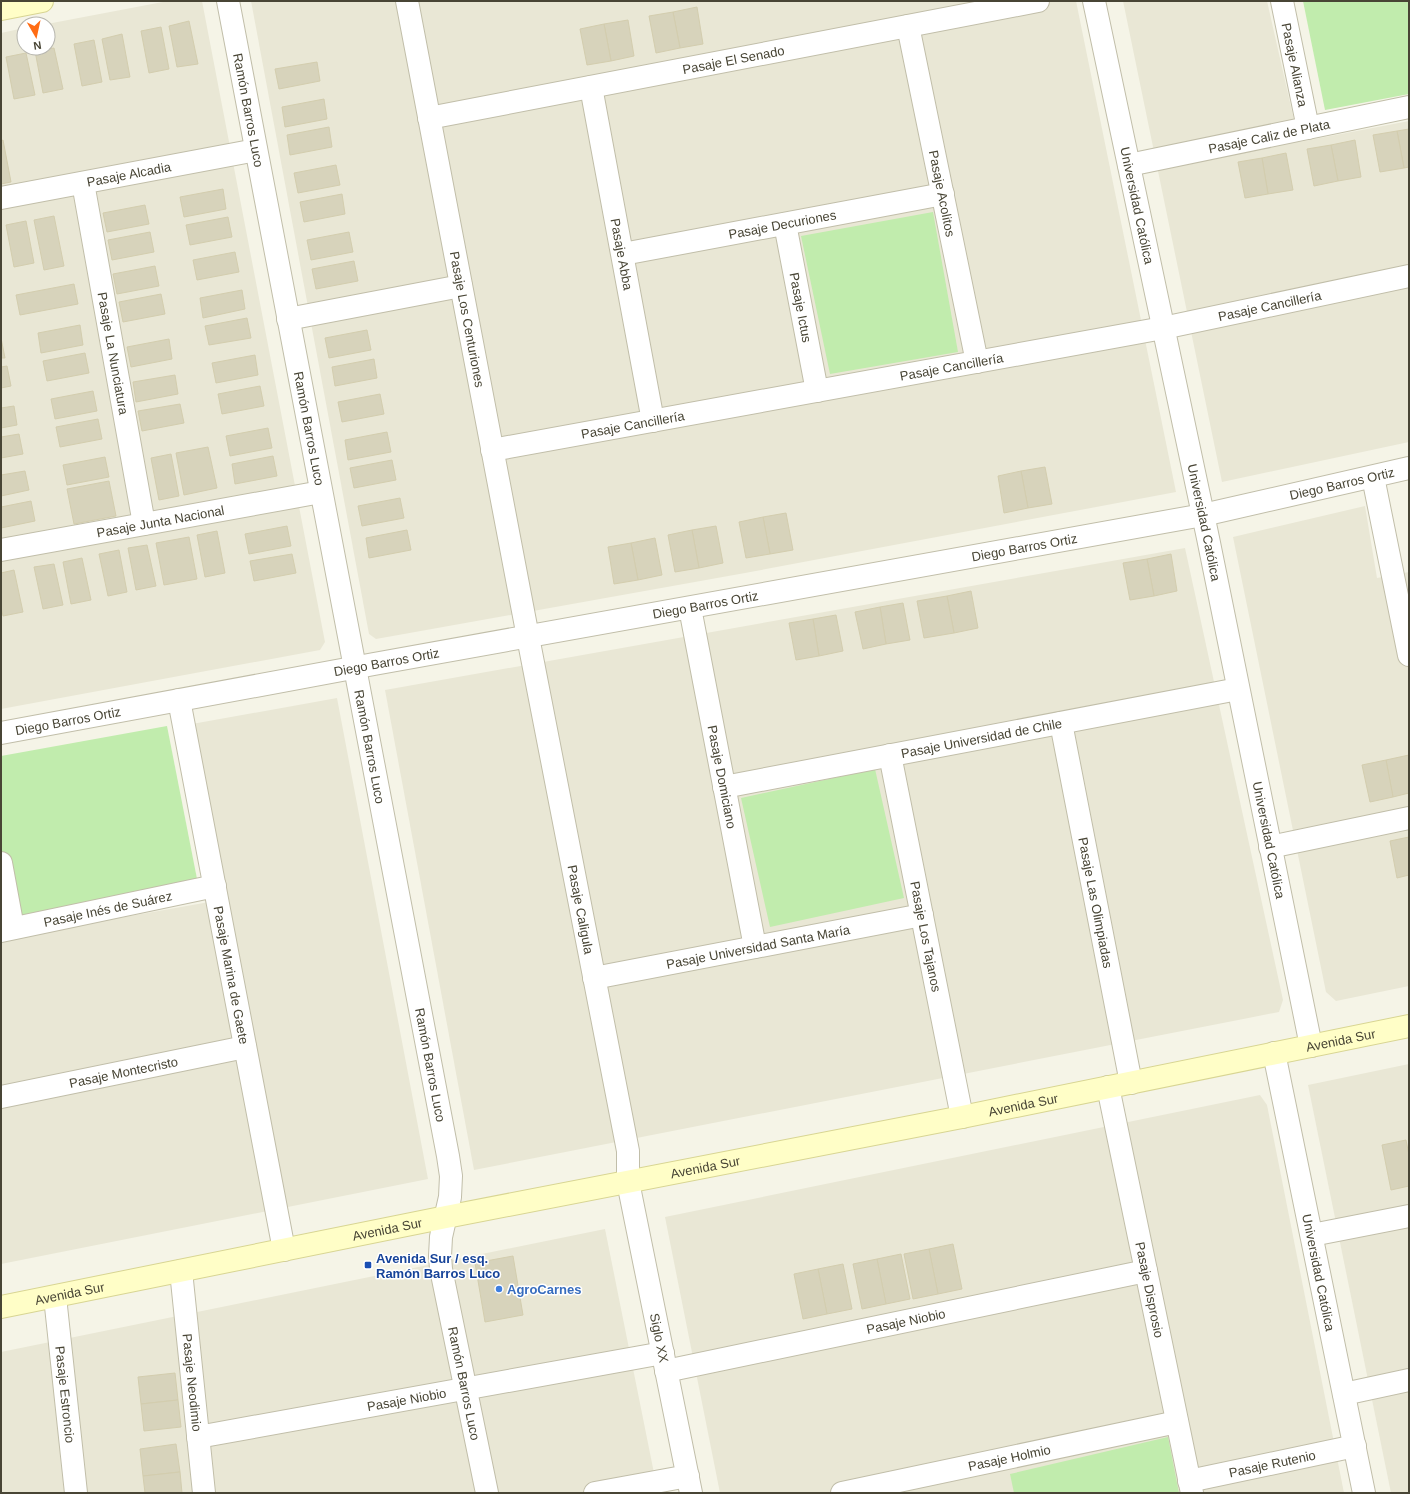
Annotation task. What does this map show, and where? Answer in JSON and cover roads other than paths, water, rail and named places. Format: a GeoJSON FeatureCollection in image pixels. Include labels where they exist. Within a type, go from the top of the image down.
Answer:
{"type":"FeatureCollection","features":[{"type":"Feature","properties":{"kind":"street"},"geometry":{"type":"LineString","coordinates":[[1,9],[42,1]]}},
{"type":"Feature","properties":{"kind":"street","name":"Ramón Barros Luco"},"geometry":{"type":"LineString","coordinates":[[228,1],[448,1156],[450,1197],[441,1237],[441,1269],[487,1493]]}},
{"type":"Feature","properties":{"kind":"street","name":"Pasaje Los Centuriones"},"geometry":{"type":"LineString","coordinates":[[407,1],[528,637]]}},
{"type":"Feature","properties":{"kind":"street","name":"Pasaje El Senado"},"geometry":{"type":"LineString","coordinates":[[429,118],[1038,1]]}},
{"type":"Feature","properties":{"kind":"street","name":"Universidad Católica"},"geometry":{"type":"LineString","coordinates":[[1094,1],[1203,515],[1311,1046]]}},
{"type":"Feature","properties":{"kind":"street","name":"Pasaje Alianza"},"geometry":{"type":"LineString","coordinates":[[1282,1],[1308,128]]}},
{"type":"Feature","properties":{"kind":"street","name":"Pasaje Acolitos"},"geometry":{"type":"LineString","coordinates":[[908,26],[977,362]]}},
{"type":"Feature","properties":{"kind":"street","name":"Pasaje Abba"},"geometry":{"type":"LineString","coordinates":[[591,87],[653,421]]}},
{"type":"Feature","properties":{"kind":"street","name":"Pasaje Caliz de Plata"},"geometry":{"type":"LineString","coordinates":[[1129,165],[1409,108]]}},
{"type":"Feature","properties":{"kind":"street","name":"Pasaje Alcadia"},"geometry":{"type":"LineString","coordinates":[[1,198],[256,150]]}},
{"type":"Feature","properties":{"kind":"street","name":"Pasaje La Nunciatura"},"geometry":{"type":"LineString","coordinates":[[83,183],[144,524]]}},
{"type":"Feature","properties":{"kind":"street","name":"Pasaje Decuriones"},"geometry":{"type":"LineString","coordinates":[[622,254],[942,194]]}},
{"type":"Feature","properties":{"kind":"street","name":"Pasaje Ictus"},"geometry":{"type":"LineString","coordinates":[[785,224],[817,391]]}},
{"type":"Feature","properties":{"kind":"street","name":"Pasaje Cancillería"},"geometry":{"type":"LineString","coordinates":[[492,450],[1163,328],[1409,276]]}},
{"type":"Feature","properties":{"kind":"street"},"geometry":{"type":"LineString","coordinates":[[288,319],[461,286]]}},
{"type":"Feature","properties":{"kind":"street","name":"Diego Barros Ortiz"},"geometry":{"type":"LineString","coordinates":[[1,733],[1203,515],[1409,468]]}},
{"type":"Feature","properties":{"kind":"street"},"geometry":{"type":"LineString","coordinates":[[1373,476],[1409,655]]}},
{"type":"Feature","properties":{"kind":"street","name":"Pasaje Junta Nacional"},"geometry":{"type":"LineString","coordinates":[[1,550],[321,492]]}},
{"type":"Feature","properties":{"kind":"street","name":"Pasaje Domiciano"},"geometry":{"type":"LineString","coordinates":[[690,608],[755,947]]}},
{"type":"Feature","properties":{"kind":"street","name":"Pasaje Caligula"},"geometry":{"type":"LineString","coordinates":[[528,637],[628,1151],[628,1182]]}},
{"type":"Feature","properties":{"kind":"street","name":"Pasaje Universidad de Chile"},"geometry":{"type":"LineString","coordinates":[[724,786],[1238,689]]}},
{"type":"Feature","properties":{"kind":"street","name":"Pasaje Marina de Gaete"},"geometry":{"type":"LineString","coordinates":[[179,700],[284,1250]]}},
{"type":"Feature","properties":{"kind":"street","name":"Pasaje Las Olimpiadas"},"geometry":{"type":"LineString","coordinates":[[1061,723],[1131,1083]]}},
{"type":"Feature","properties":{"kind":"street","name":"Pasaje Los Tajanos"},"geometry":{"type":"LineString","coordinates":[[890,755],[962,1117]]}},
{"type":"Feature","properties":{"kind":"street"},"geometry":{"type":"LineString","coordinates":[[1270,847],[1409,818]]}},
{"type":"Feature","properties":{"kind":"street"},"geometry":{"type":"LineString","coordinates":[[1,862],[7,930]]}},
{"type":"Feature","properties":{"kind":"street","name":"Pasaje Inés de Suárez"},"geometry":{"type":"LineString","coordinates":[[7,930],[215,886]]}},
{"type":"Feature","properties":{"kind":"street","name":"Pasaje Universidad Santa María"},"geometry":{"type":"LineString","coordinates":[[594,978],[922,915]]}},
{"type":"Feature","properties":{"kind":"street","name":"Avenida Sur"},"geometry":{"type":"LineString","coordinates":[[1,1308],[446,1217],[962,1117],[1409,1026]]}},
{"type":"Feature","properties":{"kind":"street","name":"Pasaje Montecristo"},"geometry":{"type":"LineString","coordinates":[[1,1097],[245,1047]]}},
{"type":"Feature","properties":{"kind":"street","name":"Universidad Católica"},"geometry":{"type":"LineString","coordinates":[[1274,1053],[1364,1493]]}},
{"type":"Feature","properties":{"kind":"street","name":"Pasaje Disprosio"},"geometry":{"type":"LineString","coordinates":[[1108,1087],[1191,1487]]}},
{"type":"Feature","properties":{"kind":"street","name":"Siglo XX"},"geometry":{"type":"LineString","coordinates":[[628,1182],[689,1484]]}},
{"type":"Feature","properties":{"kind":"street"},"geometry":{"type":"LineString","coordinates":[[1312,1235],[1409,1216]]}},
{"type":"Feature","properties":{"kind":"street","name":"Pasaje Neodimio"},"geometry":{"type":"LineString","coordinates":[[181,1271],[204,1493]]}},
{"type":"Feature","properties":{"kind":"street","name":"Pasaje Niobio"},"geometry":{"type":"LineString","coordinates":[[198,1437],[466,1389],[664,1362],[1146,1271]]}},
{"type":"Feature","properties":{"kind":"street","name":"Pasaje Estroncio"},"geometry":{"type":"LineString","coordinates":[[55,1296],[76,1493]]}},
{"type":"Feature","properties":{"kind":"street"},"geometry":{"type":"LineString","coordinates":[[1344,1394],[1409,1380]]}},
{"type":"Feature","properties":{"kind":"street","name":"Pasaje Holmio"},"geometry":{"type":"LineString","coordinates":[[842,1493],[1177,1422]]}},
{"type":"Feature","properties":{"kind":"street","name":"Pasaje Rutenio"},"geometry":{"type":"LineString","coordinates":[[1191,1487],[1355,1446]]}},
{"type":"Feature","properties":{"kind":"street"},"geometry":{"type":"LineString","coordinates":[[595,1493],[689,1484]]}},
{"type":"Feature","properties":{"kind":"place","name":"Avenida Sur / esq. Ramón Barros Luco"},"geometry":{"type":"Point","coordinates":[368,1265]}},
{"type":"Feature","properties":{"kind":"place","name":"AgroCarnes"},"geometry":{"type":"Point","coordinates":[499,1289]}}]}
